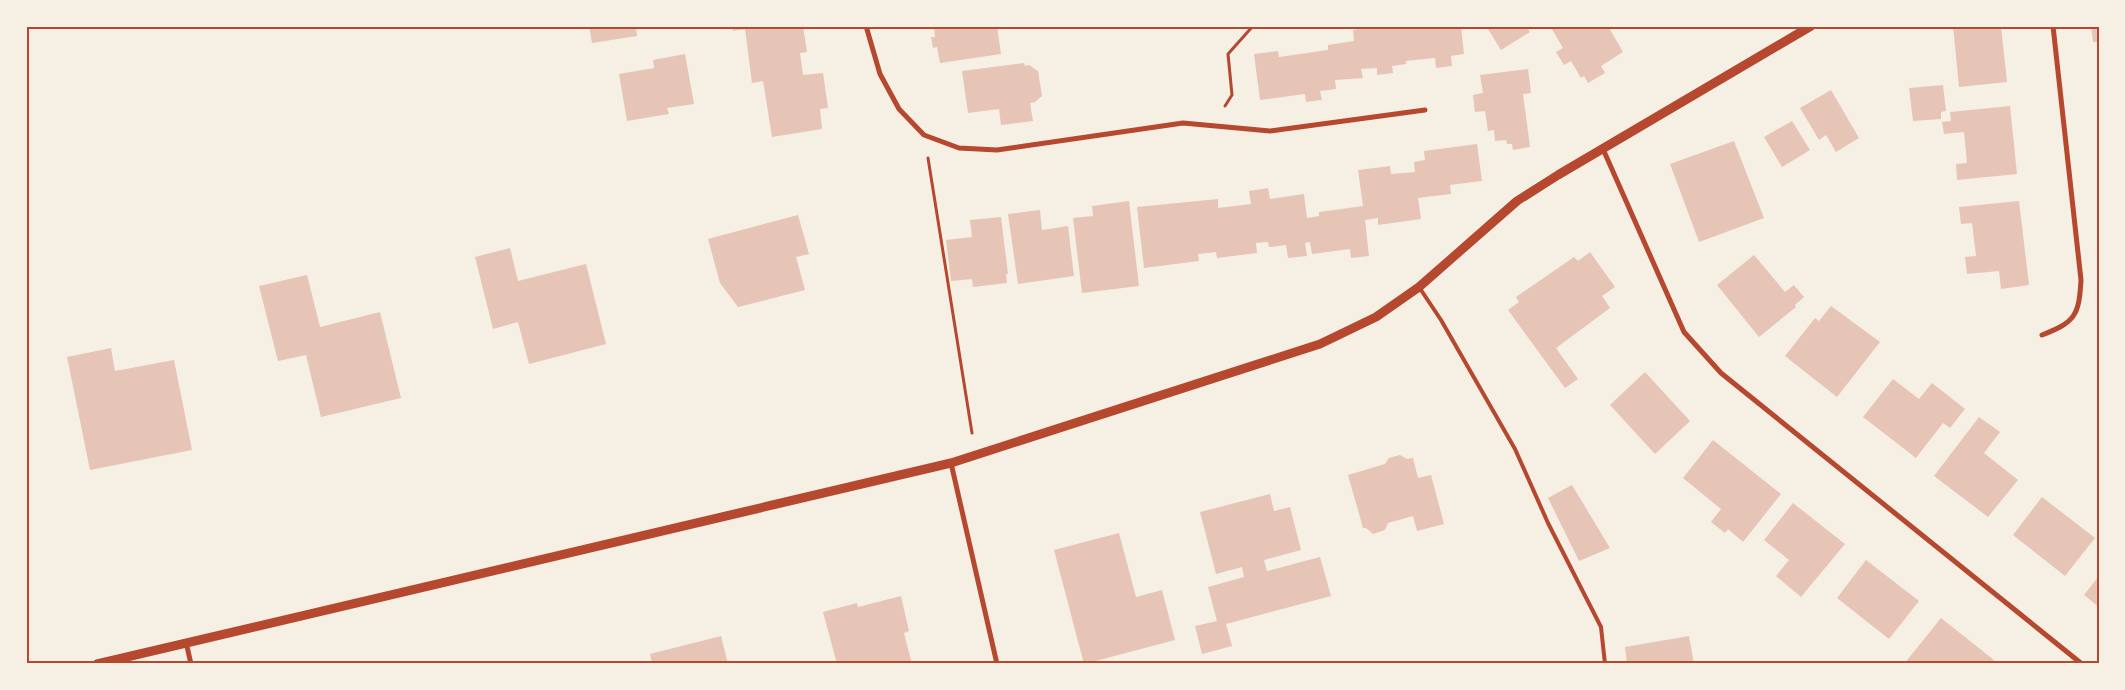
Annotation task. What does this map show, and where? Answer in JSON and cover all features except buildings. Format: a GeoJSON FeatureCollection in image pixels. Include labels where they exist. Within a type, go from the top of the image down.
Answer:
{"type":"FeatureCollection","features":[{"type":"Feature","properties":{"kind":"street"},"geometry":{"type":"LineString","coordinates":[[866,26],[880,74],[899,109],[924,135],[959,148],[997,150],[1183,123],[1270,131],[1426,110]]}},
{"type":"Feature","properties":{"kind":"street"},"geometry":{"type":"LineString","coordinates":[[97,664],[951,462],[1320,344],[1376,317],[1419,287],[1518,201],[1811,26]]}},
{"type":"Feature","properties":{"kind":"street"},"geometry":{"type":"LineString","coordinates":[[2042,335],[2065,326],[2076,312],[2080,297],[2081,280],[2053,26]]}},
{"type":"Feature","properties":{"kind":"street"},"geometry":{"type":"LineString","coordinates":[[1603,149],[1684,332],[1721,373],[2082,664]]}},
{"type":"Feature","properties":{"kind":"street"},"geometry":{"type":"LineString","coordinates":[[951,462],[997,664]]}},
{"type":"Feature","properties":{"kind":"street"},"geometry":{"type":"LineString","coordinates":[[186,642],[191,664]]}},
{"type":"Feature","properties":{"kind":"lane"},"geometry":{"type":"LineString","coordinates":[[1419,287],[1441,320],[1515,449],[1548,523],[1601,627],[1605,664]]}},
{"type":"Feature","properties":{"kind":"path"},"geometry":{"type":"LineString","coordinates":[[1212,125],[1232,95],[1228,54],[1253,26]]}},
{"type":"Feature","properties":{"kind":"path"},"geometry":{"type":"LineString","coordinates":[[924,135],[976,454]]}}]}
